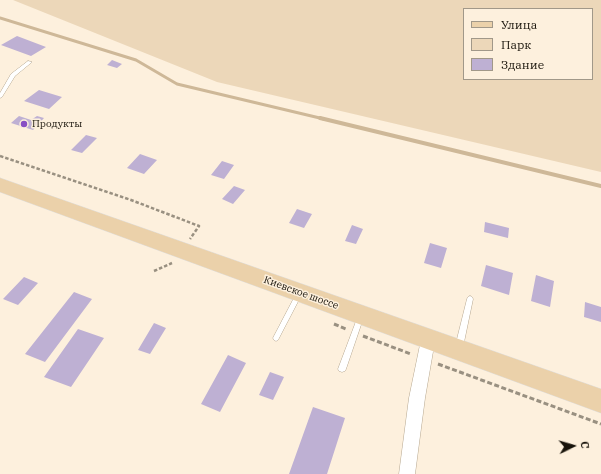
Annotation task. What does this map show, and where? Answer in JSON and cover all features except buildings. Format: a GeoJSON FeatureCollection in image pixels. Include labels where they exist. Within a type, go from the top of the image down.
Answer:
{"type":"FeatureCollection","features":[{"type":"Feature","properties":{"kind":"main road","name":"Киевское шоссе"},"geometry":{"type":"LineString","coordinates":[[0,185],[300,292],[358,324],[427,349],[458,350],[601,401]]}},
{"type":"Feature","properties":{"kind":"street"},"geometry":{"type":"LineString","coordinates":[[407,474],[427,349]]}},
{"type":"Feature","properties":{"kind":"lane"},"geometry":{"type":"LineString","coordinates":[[0,97],[13,76],[30,62]]}},
{"type":"Feature","properties":{"kind":"lane"},"geometry":{"type":"LineString","coordinates":[[276,338],[300,292]]}},
{"type":"Feature","properties":{"kind":"lane"},"geometry":{"type":"LineString","coordinates":[[458,350],[470,300]]}},
{"type":"Feature","properties":{"kind":"lane"},"geometry":{"type":"LineString","coordinates":[[342,369],[358,324]]}},
{"type":"Feature","properties":{"kind":"path"},"geometry":{"type":"LineString","coordinates":[[154,270],[162,266],[175,263]]}},
{"type":"Feature","properties":{"kind":"path"},"geometry":{"type":"LineString","coordinates":[[327,321],[358,324],[427,349],[601,424]]}},
{"type":"Feature","properties":{"kind":"green space"},"geometry":{"type":"Polygon","coordinates":[[[13,0],[601,0],[601,172],[217,82],[13,0]]]}},
{"type":"Feature","properties":{"kind":"waterway"},"geometry":{"type":"LineString","coordinates":[[0,18],[136,60],[177,84],[324,119]]}},
{"type":"Feature","properties":{"kind":"waterway"},"geometry":{"type":"LineString","coordinates":[[320,118],[601,186]]}},
{"type":"Feature","properties":{"kind":"place","name":"Продукты"},"geometry":{"type":"Point","coordinates":[24,124]}}]}
